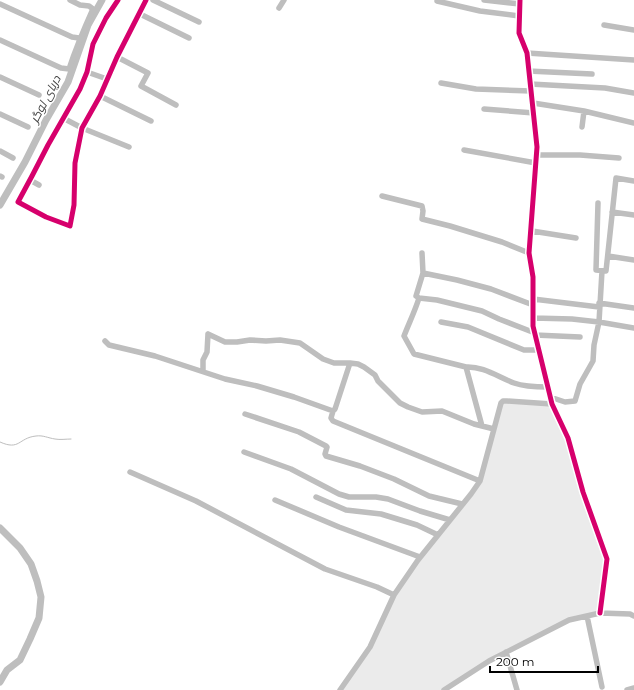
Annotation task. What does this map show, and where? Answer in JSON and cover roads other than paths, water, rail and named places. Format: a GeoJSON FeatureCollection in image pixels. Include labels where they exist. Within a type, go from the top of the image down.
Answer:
{"type":"FeatureCollection","features":[{"type":"Feature","properties":{"kind":"street"},"geometry":{"type":"LineString","coordinates":[[0,40],[61,68],[69,69],[80,38],[93,9],[89,6],[80,5],[70,0]]}},
{"type":"Feature","properties":{"kind":"street"},"geometry":{"type":"LineString","coordinates":[[118,0],[106,18],[93,44],[87,72],[80,89],[18,202],[46,217],[70,226],[74,205],[75,163],[82,128],[100,96],[117,57],[146,0]]}},
{"type":"Feature","properties":{"kind":"street"},"geometry":{"type":"LineString","coordinates":[[153,0],[199,22]]}},
{"type":"Feature","properties":{"kind":"street"},"geometry":{"type":"LineString","coordinates":[[279,8],[284,0]]}},
{"type":"Feature","properties":{"kind":"street"},"geometry":{"type":"LineString","coordinates":[[484,0],[520,2],[519,33],[527,54],[537,148],[532,231],[529,253],[533,277],[533,318],[535,334],[552,404],[568,438],[583,492],[607,559],[600,613]]}},
{"type":"Feature","properties":{"kind":"street"},"geometry":{"type":"LineString","coordinates":[[436,1],[480,11],[519,16]]}},
{"type":"Feature","properties":{"kind":"street"},"geometry":{"type":"LineString","coordinates":[[0,4],[72,37],[80,38]]}},
{"type":"Feature","properties":{"kind":"street"},"geometry":{"type":"LineString","coordinates":[[140,14],[190,38]]}},
{"type":"Feature","properties":{"kind":"street"},"geometry":{"type":"LineString","coordinates":[[604,25],[634,30]]}},
{"type":"Feature","properties":{"kind":"street"},"geometry":{"type":"LineString","coordinates":[[527,54],[634,60]]}},
{"type":"Feature","properties":{"kind":"street"},"geometry":{"type":"LineString","coordinates":[[117,57],[148,73],[141,86],[176,104]]}},
{"type":"Feature","properties":{"kind":"street"},"geometry":{"type":"LineString","coordinates":[[528,71],[577,75],[592,74]]}},
{"type":"Feature","properties":{"kind":"street"},"geometry":{"type":"LineString","coordinates":[[87,72],[107,79]]}},
{"type":"Feature","properties":{"kind":"street"},"geometry":{"type":"LineString","coordinates":[[0,77],[39,95]]}},
{"type":"Feature","properties":{"kind":"street"},"geometry":{"type":"LineString","coordinates":[[441,83],[476,89],[531,90]]}},
{"type":"Feature","properties":{"kind":"street"},"geometry":{"type":"LineString","coordinates":[[530,84],[605,88],[634,93]]}},
{"type":"Feature","properties":{"kind":"street"},"geometry":{"type":"LineString","coordinates":[[100,96],[151,121]]}},
{"type":"Feature","properties":{"kind":"street"},"geometry":{"type":"LineString","coordinates":[[533,103],[584,111],[634,124]]}},
{"type":"Feature","properties":{"kind":"street"},"geometry":{"type":"LineString","coordinates":[[484,109],[534,113]]}},
{"type":"Feature","properties":{"kind":"street"},"geometry":{"type":"LineString","coordinates":[[582,127],[584,111]]}},
{"type":"Feature","properties":{"kind":"street"},"geometry":{"type":"LineString","coordinates":[[0,114],[28,127]]}},
{"type":"Feature","properties":{"kind":"street"},"geometry":{"type":"LineString","coordinates":[[63,118],[82,128],[129,146]]}},
{"type":"Feature","properties":{"kind":"street"},"geometry":{"type":"LineString","coordinates":[[464,150],[536,163]]}},
{"type":"Feature","properties":{"kind":"street"},"geometry":{"type":"LineString","coordinates":[[0,152],[13,158]]}},
{"type":"Feature","properties":{"kind":"street"},"geometry":{"type":"LineString","coordinates":[[537,155],[580,155],[618,158]]}},
{"type":"Feature","properties":{"kind":"street"},"geometry":{"type":"LineString","coordinates":[[598,204],[596,270],[606,271],[616,178],[634,181]]}},
{"type":"Feature","properties":{"kind":"street"},"geometry":{"type":"LineString","coordinates":[[30,180],[39,185]]}},
{"type":"Feature","properties":{"kind":"street"},"geometry":{"type":"LineString","coordinates":[[382,196],[422,206],[424,211],[422,219],[502,242],[529,253]]}},
{"type":"Feature","properties":{"kind":"street"},"geometry":{"type":"LineString","coordinates":[[612,212],[634,214]]}},
{"type":"Feature","properties":{"kind":"street"},"geometry":{"type":"LineString","coordinates":[[532,231],[576,238]]}},
{"type":"Feature","properties":{"kind":"street"},"geometry":{"type":"LineString","coordinates":[[422,253],[422,273],[416,296],[419,298],[404,336],[413,352],[418,355],[466,367],[476,368],[516,384],[528,387],[548,387]]}},
{"type":"Feature","properties":{"kind":"street"},"geometry":{"type":"LineString","coordinates":[[608,256],[634,260]]}},
{"type":"Feature","properties":{"kind":"street"},"geometry":{"type":"LineString","coordinates":[[550,397],[565,402],[575,401],[580,384],[592,361],[599,322],[602,271]]}},
{"type":"Feature","properties":{"kind":"street"},"geometry":{"type":"LineString","coordinates":[[422,273],[457,280],[533,302],[634,308]]}},
{"type":"Feature","properties":{"kind":"street"},"geometry":{"type":"LineString","coordinates":[[419,298],[437,300],[482,311],[535,334],[580,337]]}},
{"type":"Feature","properties":{"kind":"street"},"geometry":{"type":"LineString","coordinates":[[533,318],[572,319],[634,328]]}},
{"type":"Feature","properties":{"kind":"street"},"geometry":{"type":"LineString","coordinates":[[441,322],[465,326],[524,350],[539,350]]}},
{"type":"Feature","properties":{"kind":"street"},"geometry":{"type":"LineString","coordinates":[[204,371],[203,360],[207,352],[208,334],[225,342],[250,340],[280,340],[295,342],[305,346],[323,359],[334,364],[358,364],[375,375],[378,381],[400,403],[408,407],[422,412],[442,411],[474,424],[494,429]]}},
{"type":"Feature","properties":{"kind":"street"},"geometry":{"type":"LineString","coordinates":[[105,341],[109,345],[155,356],[225,379],[257,386],[333,411]]}},
{"type":"Feature","properties":{"kind":"street"},"geometry":{"type":"LineString","coordinates":[[350,363],[331,418],[337,423],[480,481]]}},
{"type":"Feature","properties":{"kind":"street"},"geometry":{"type":"LineString","coordinates":[[466,367],[482,426]]}},
{"type":"Feature","properties":{"kind":"street"},"geometry":{"type":"LineString","coordinates":[[340,690],[370,647],[394,595],[420,557],[480,481],[501,403],[503,401],[552,404]]}},
{"type":"Feature","properties":{"kind":"street"},"geometry":{"type":"LineString","coordinates":[[245,414],[299,432],[326,446],[327,447],[324,454],[326,456],[360,466],[429,496],[462,504]]}},
{"type":"Feature","properties":{"kind":"street"},"geometry":{"type":"LineString","coordinates":[[244,452],[291,470],[339,494],[349,497],[376,496],[388,498],[420,511],[450,520]]}},
{"type":"Feature","properties":{"kind":"street"},"geometry":{"type":"LineString","coordinates":[[130,472],[196,501],[325,569],[377,586],[394,595]]}},
{"type":"Feature","properties":{"kind":"street"},"geometry":{"type":"LineString","coordinates":[[316,497],[346,510],[381,514],[417,525],[438,535]]}},
{"type":"Feature","properties":{"kind":"street"},"geometry":{"type":"LineString","coordinates":[[275,500],[339,527],[420,557]]}},
{"type":"Feature","properties":{"kind":"street"},"geometry":{"type":"LineString","coordinates":[[444,690],[489,661],[569,620],[600,613],[630,614],[634,616]]}},
{"type":"Feature","properties":{"kind":"street"},"geometry":{"type":"LineString","coordinates":[[587,616],[602,687]]}},
{"type":"Feature","properties":{"kind":"street"},"geometry":{"type":"LineString","coordinates":[[506,652],[517,690]]}},
{"type":"Feature","properties":{"kind":"street"},"geometry":{"type":"LineString","coordinates":[[627,690],[634,688]]}},
{"type":"Feature","properties":{"kind":"waterway","name":"دریای لوگر"},"geometry":{"type":"LineString","coordinates":[[0,205],[68,82],[88,25],[102,0]]}},
{"type":"Feature","properties":{"kind":"waterway"},"geometry":{"type":"LineString","coordinates":[[0,442],[15,445],[30,437],[39,436],[57,439],[71,439]]}},
{"type":"Feature","properties":{"kind":"waterway","name":"دریای لوگر"},"geometry":{"type":"LineString","coordinates":[[0,528],[20,548],[31,564],[41,597],[39,618],[20,660],[7,670],[0,682]]}}]}
